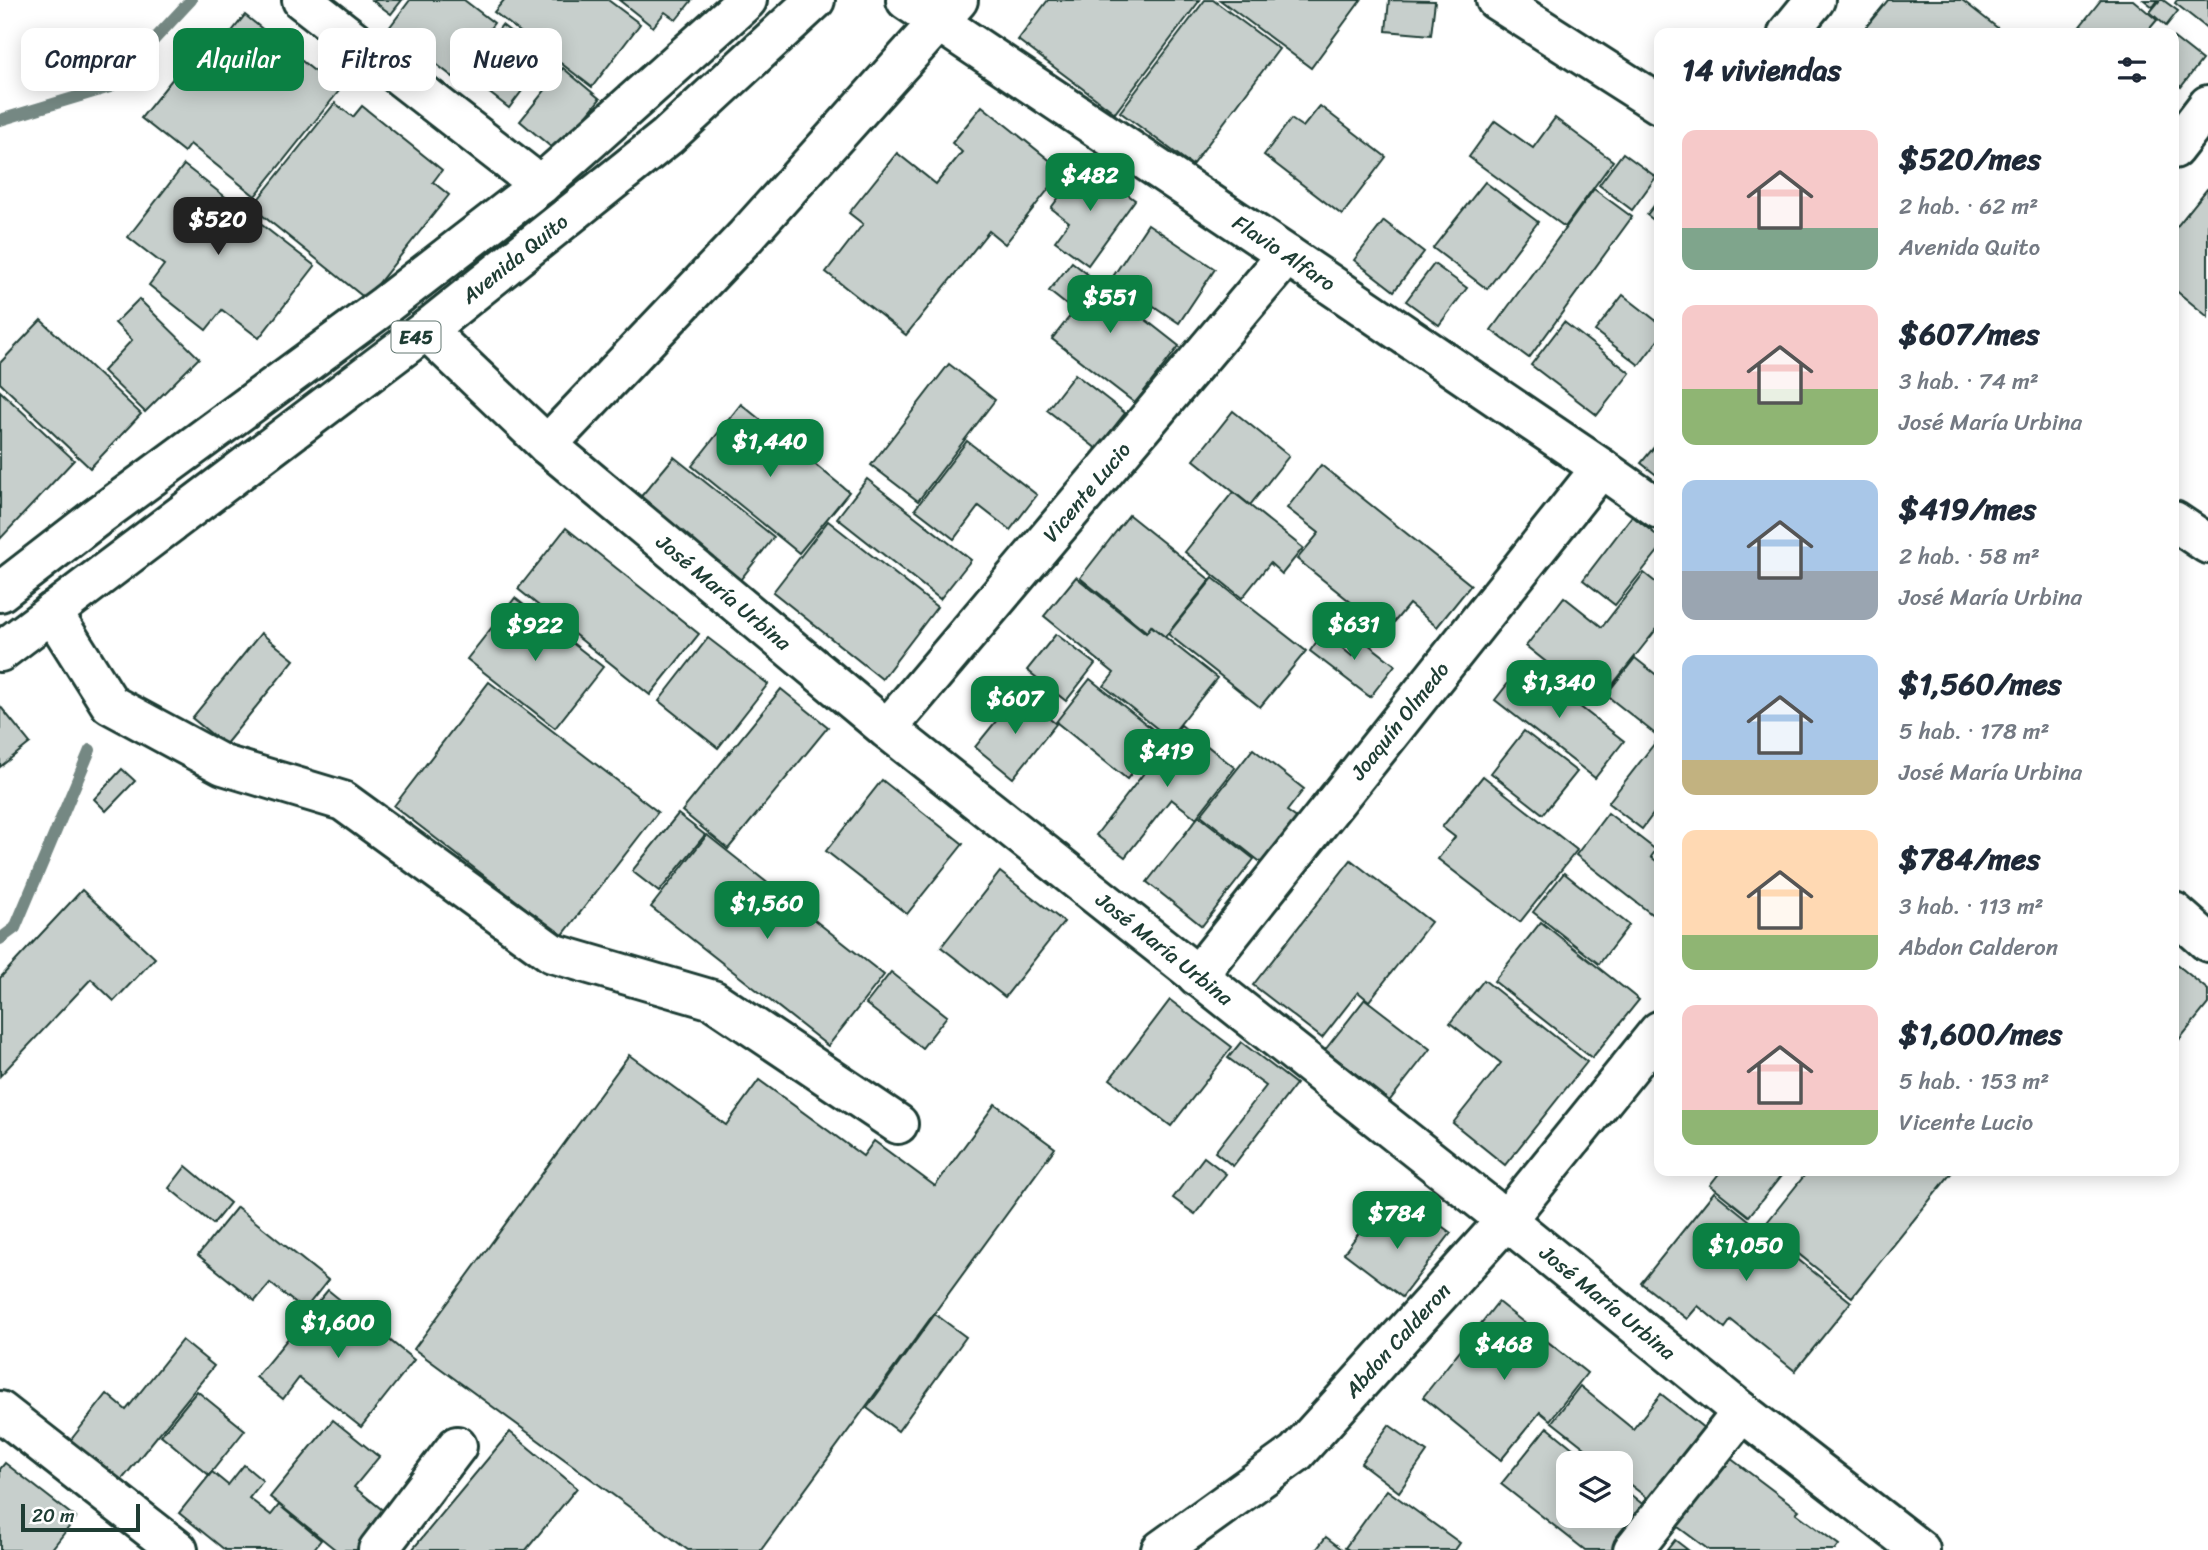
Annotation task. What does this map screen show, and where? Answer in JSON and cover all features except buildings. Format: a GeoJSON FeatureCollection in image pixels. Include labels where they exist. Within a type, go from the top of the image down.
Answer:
{"type":"FeatureCollection","features":[{"type":"Feature","properties":{"kind":"main road"},"geometry":{"type":"LineString","coordinates":[[302,0],[540,185]]}},
{"type":"Feature","properties":{"kind":"main road","name":"Avenida Quito"},"geometry":{"type":"LineString","coordinates":[[0,592],[385,305],[540,185],[747,0]]}},
{"type":"Feature","properties":{"kind":"main road","name":"Avenida Quito"},"geometry":{"type":"LineString","coordinates":[[0,652],[426,330],[667,137],[815,0]]}},
{"type":"Feature","properties":{"kind":"main road","name":"Flavio Alfaro"},"geometry":{"type":"LineString","coordinates":[[906,0],[948,11],[1287,255],[1654,505]]}},
{"type":"Feature","properties":{"kind":"main road"},"geometry":{"type":"LineString","coordinates":[[1496,0],[1654,101]]}},
{"type":"Feature","properties":{"kind":"main road"},"geometry":{"type":"LineString","coordinates":[[1792,28],[1815,0]]}},
{"type":"Feature","properties":{"kind":"main road"},"geometry":{"type":"LineString","coordinates":[[547,445],[746,236],[948,11]]}},
{"type":"Feature","properties":{"kind":"main road"},"geometry":{"type":"LineString","coordinates":[[2179,142],[2208,104]]}},
{"type":"Feature","properties":{"kind":"main road","name":"Vicente Lucio"},"geometry":{"type":"LineString","coordinates":[[887,729],[1287,255]]}},
{"type":"Feature","properties":{"kind":"main road","name":"José María Urbina"},"geometry":{"type":"LineString","coordinates":[[426,330],[547,445],[887,729],[1506,1220],[1742,1412],[1920,1550]]}},
{"type":"Feature","properties":{"kind":"main road","name":"Joaquín Olmedo"},"geometry":{"type":"LineString","coordinates":[[1198,976],[1601,468]]}},
{"type":"Feature","properties":{"kind":"main road"},"geometry":{"type":"LineString","coordinates":[[2179,524],[2208,544]]}},
{"type":"Feature","properties":{"kind":"main road"},"geometry":{"type":"LineString","coordinates":[[52,612],[110,704],[223,765],[342,802],[552,953],[713,1000],[898,1124]]}},
{"type":"Feature","properties":{"kind":"main road"},"geometry":{"type":"LineString","coordinates":[[2179,916],[2208,942]]}},
{"type":"Feature","properties":{"kind":"main road","name":"Abdon Calderon"},"geometry":{"type":"LineString","coordinates":[[1161,1550],[1296,1453],[1506,1220],[1654,1037]]}},
{"type":"Feature","properties":{"kind":"main road"},"geometry":{"type":"LineString","coordinates":[[0,1411],[178,1550]]}},
{"type":"Feature","properties":{"kind":"main road"},"geometry":{"type":"LineString","coordinates":[[1633,1550],[1742,1412]]}},
{"type":"Feature","properties":{"kind":"main road"},"geometry":{"type":"LineString","coordinates":[[377,1550],[457,1446]]}},
{"type":"Feature","properties":{"kind":"waterway"},"geometry":{"type":"LineString","coordinates":[[0,120],[110,87],[191,0]]}},
{"type":"Feature","properties":{"kind":"waterway"},"geometry":{"type":"LineString","coordinates":[[0,939],[15,928],[90,750]]}}]}
